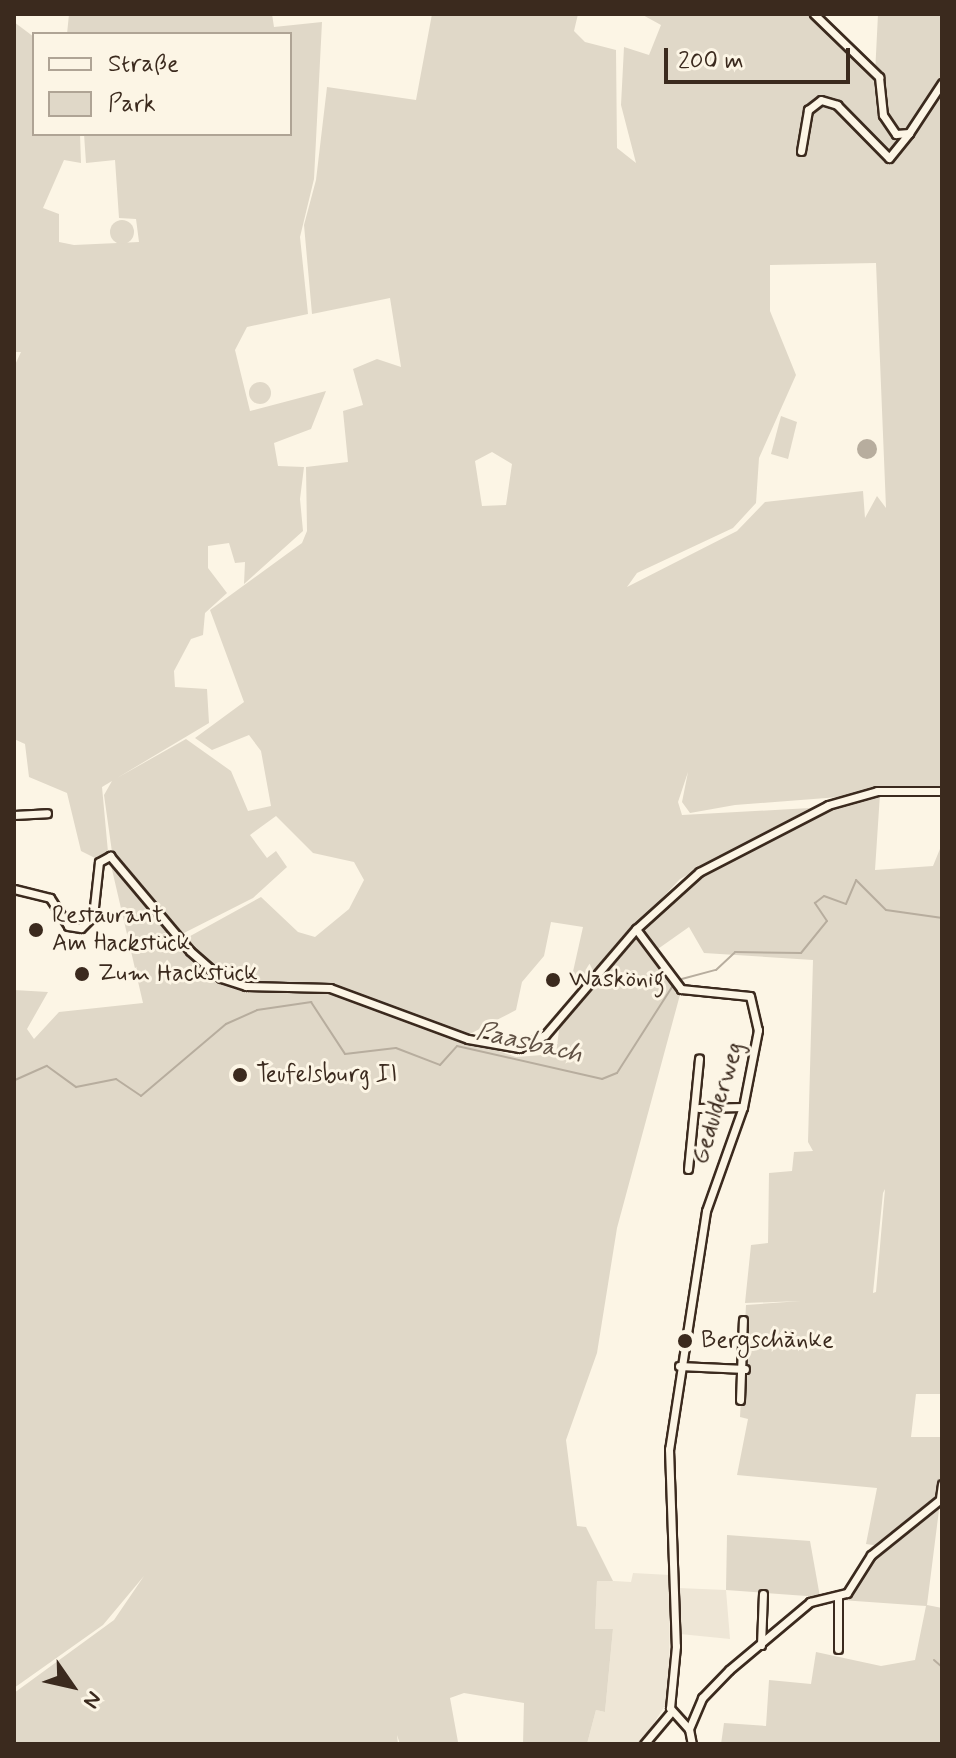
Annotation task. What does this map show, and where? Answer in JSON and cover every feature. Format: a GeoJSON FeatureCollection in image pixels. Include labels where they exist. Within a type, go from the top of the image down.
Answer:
{"type":"FeatureCollection","features":[{"type":"Feature","properties":{"kind":"street"},"geometry":{"type":"LineString","coordinates":[[814,14],[879,77],[891,129],[909,133]]}},
{"type":"Feature","properties":{"kind":"street"},"geometry":{"type":"LineString","coordinates":[[801,151],[807,113],[821,100],[837,105],[889,158],[942,83]]}},
{"type":"Feature","properties":{"kind":"street"},"geometry":{"type":"LineString","coordinates":[[14,889],[50,898],[68,926],[81,928],[95,904],[94,873],[110,856],[190,951],[221,978],[246,986],[330,988],[508,1048],[545,1035],[636,929],[699,872],[813,811],[877,791],[942,791]]}},
{"type":"Feature","properties":{"kind":"street"},"geometry":{"type":"LineString","coordinates":[[14,815],[47,813]]}},
{"type":"Feature","properties":{"kind":"street","name":"Gedulderweg"},"geometry":{"type":"LineString","coordinates":[[636,929],[675,982],[740,990],[753,1000],[759,1041],[743,1107],[709,1200],[679,1366],[667,1468],[676,1646],[671,1712]]}},
{"type":"Feature","properties":{"kind":"street"},"geometry":{"type":"LineString","coordinates":[[688,1169],[699,1108],[699,1059]]}},
{"type":"Feature","properties":{"kind":"street"},"geometry":{"type":"LineString","coordinates":[[699,1108],[743,1107]]}},
{"type":"Feature","properties":{"kind":"street"},"geometry":{"type":"LineString","coordinates":[[740,1400],[745,1369],[743,1320]]}},
{"type":"Feature","properties":{"kind":"street"},"geometry":{"type":"LineString","coordinates":[[679,1366],[745,1369]]}},
{"type":"Feature","properties":{"kind":"street"},"geometry":{"type":"LineString","coordinates":[[838,1649],[838,1596],[871,1555],[941,1498],[942,1484]]}},
{"type":"Feature","properties":{"kind":"street"},"geometry":{"type":"LineString","coordinates":[[761,1645],[763,1594]]}},
{"type":"Feature","properties":{"kind":"street"},"geometry":{"type":"LineString","coordinates":[[692,1744],[689,1729],[702,1698],[810,1602],[838,1596]]}},
{"type":"Feature","properties":{"kind":"street"},"geometry":{"type":"LineString","coordinates":[[644,1744],[671,1712],[689,1729]]}},
{"type":"Feature","properties":{"kind":"shaded area"},"geometry":{"type":"Polygon","coordinates":[[[867,439],[874,442],[877,449],[874,456],[867,459],[860,456],[857,449],[860,442],[867,439]]]}},
{"type":"Feature","properties":{"kind":"shaded area"},"geometry":{"type":"Polygon","coordinates":[[[633,1573],[670,1575],[669,1699],[641,1744],[587,1744],[596,1710],[605,1712],[613,1629],[595,1629],[597,1580],[631,1582],[633,1573]]]}},
{"type":"Feature","properties":{"kind":"shaded area"},"geometry":{"type":"Polygon","coordinates":[[[678,1588],[726,1590],[730,1639],[680,1634],[678,1588]]]}},
{"type":"Feature","properties":{"kind":"green space"},"geometry":{"type":"Polygon","coordinates":[[[69,14],[272,14],[274,27],[322,22],[314,179],[300,237],[308,314],[247,327],[235,350],[250,411],[326,391],[311,429],[274,443],[278,466],[304,467],[300,499],[303,531],[244,584],[245,562],[235,563],[229,543],[208,546],[208,568],[227,593],[205,613],[203,635],[191,639],[174,671],[175,687],[207,689],[209,723],[117,778],[186,739],[231,771],[248,811],[271,806],[261,751],[249,735],[212,750],[195,738],[244,702],[210,610],[302,543],[307,531],[306,467],[348,462],[343,411],[363,405],[353,369],[377,359],[401,367],[390,298],[312,314],[304,225],[316,180],[327,87],[416,100],[432,14],[578,14],[574,31],[585,42],[616,50],[617,148],[636,163],[621,105],[624,47],[649,55],[661,25],[641,14],[810,14],[875,74],[878,14],[942,14],[942,789],[735,805],[690,813],[682,802],[688,772],[678,802],[682,815],[810,808],[680,879],[584,982],[572,976],[583,927],[551,922],[544,956],[522,982],[516,1010],[468,1035],[338,987],[244,983],[215,972],[183,940],[261,897],[298,932],[315,937],[349,909],[364,880],[354,862],[313,853],[276,816],[250,835],[267,858],[276,851],[287,867],[253,898],[180,935],[112,852],[104,795],[112,781],[102,787],[108,852],[95,858],[81,851],[67,793],[29,777],[25,744],[14,739],[14,367],[21,352],[14,352],[14,22],[32,36],[32,136],[80,136],[81,163],[64,160],[43,208],[59,214],[59,242],[74,245],[139,242],[136,219],[119,218],[115,160],[86,163],[84,136],[292,136],[292,32],[67,32],[69,14]],[[876,263],[770,265],[770,311],[796,375],[759,458],[756,503],[733,528],[637,573],[627,587],[737,531],[765,502],[863,491],[865,518],[877,496],[886,508],[876,263]],[[492,452],[475,461],[482,506],[506,505],[512,464],[492,452]]]}},
{"type":"Feature","properties":{"kind":"green space"},"geometry":{"type":"Polygon","coordinates":[[[122,220],[131,223],[134,232],[131,241],[122,244],[113,241],[110,232],[113,223],[122,220]]]}},
{"type":"Feature","properties":{"kind":"green space"},"geometry":{"type":"Polygon","coordinates":[[[260,382],[268,385],[271,393],[268,401],[260,404],[252,401],[249,393],[252,385],[260,382]]]}},
{"type":"Feature","properties":{"kind":"green space"},"geometry":{"type":"Polygon","coordinates":[[[781,416],[797,422],[788,459],[771,454],[781,416]]]}},
{"type":"Feature","properties":{"kind":"green space"},"geometry":{"type":"Polygon","coordinates":[[[880,794],[875,870],[933,866],[942,844],[942,1394],[916,1394],[911,1437],[942,1437],[940,1495],[880,1546],[866,1544],[877,1488],[737,1475],[748,1419],[740,1417],[746,1305],[801,1301],[745,1303],[751,1245],[768,1243],[769,1173],[792,1171],[794,1152],[813,1151],[808,1142],[813,960],[704,953],[689,927],[655,951],[640,930],[684,886],[762,840],[836,805],[880,794]],[[885,1189],[873,1293],[876,1292],[885,1189]]]}},
{"type":"Feature","properties":{"kind":"green space"},"geometry":{"type":"Polygon","coordinates":[[[110,861],[198,965],[231,987],[338,994],[516,1057],[556,1054],[560,1022],[636,937],[681,991],[617,1228],[597,1353],[566,1440],[577,1526],[586,1527],[613,1581],[597,1581],[595,1629],[613,1629],[605,1712],[596,1710],[587,1744],[523,1744],[524,1703],[464,1693],[450,1698],[458,1742],[451,1744],[400,1744],[397,1735],[398,1744],[14,1744],[14,1693],[114,1620],[144,1576],[103,1625],[14,1688],[14,990],[48,992],[27,1029],[34,1039],[59,1012],[143,1003],[110,861]]]}},
{"type":"Feature","properties":{"kind":"green space"},"geometry":{"type":"Polygon","coordinates":[[[940,1502],[927,1605],[942,1608],[942,1744],[721,1744],[724,1723],[766,1726],[769,1680],[811,1684],[816,1652],[881,1666],[915,1660],[926,1606],[841,1600],[872,1559],[940,1502]]]}},
{"type":"Feature","properties":{"kind":"green space"},"geometry":{"type":"Polygon","coordinates":[[[727,1535],[810,1541],[820,1597],[726,1590],[727,1535]]]}},
{"type":"Feature","properties":{"kind":"waterway","name":"Paasbach"},"geometry":{"type":"LineString","coordinates":[[678,980],[716,970],[735,952],[801,953],[827,921],[815,903],[824,896],[846,904],[856,880],[886,910],[942,918]]}},
{"type":"Feature","properties":{"kind":"waterway","name":"Paasbach"},"geometry":{"type":"LineString","coordinates":[[14,1093],[15,1080],[47,1066],[76,1087],[116,1079],[141,1096],[226,1024],[257,1010],[311,1002],[345,1054],[396,1048],[440,1065],[457,1046],[602,1079],[617,1073],[674,984]]}},
{"type":"Feature","properties":{"kind":"waterway"},"geometry":{"type":"LineString","coordinates":[[934,1660],[942,1667]]}},
{"type":"Feature","properties":{"kind":"place","name":"Restaurant Am Hackstück"},"geometry":{"type":"Point","coordinates":[36,930]}},
{"type":"Feature","properties":{"kind":"place","name":"Zum Hackstück"},"geometry":{"type":"Point","coordinates":[82,974]}},
{"type":"Feature","properties":{"kind":"place","name":"Waskönig"},"geometry":{"type":"Point","coordinates":[553,980]}},
{"type":"Feature","properties":{"kind":"place","name":"Teufelsburg II"},"geometry":{"type":"Point","coordinates":[240,1075]}},
{"type":"Feature","properties":{"kind":"place","name":"Bergschänke"},"geometry":{"type":"Point","coordinates":[685,1341]}}]}
